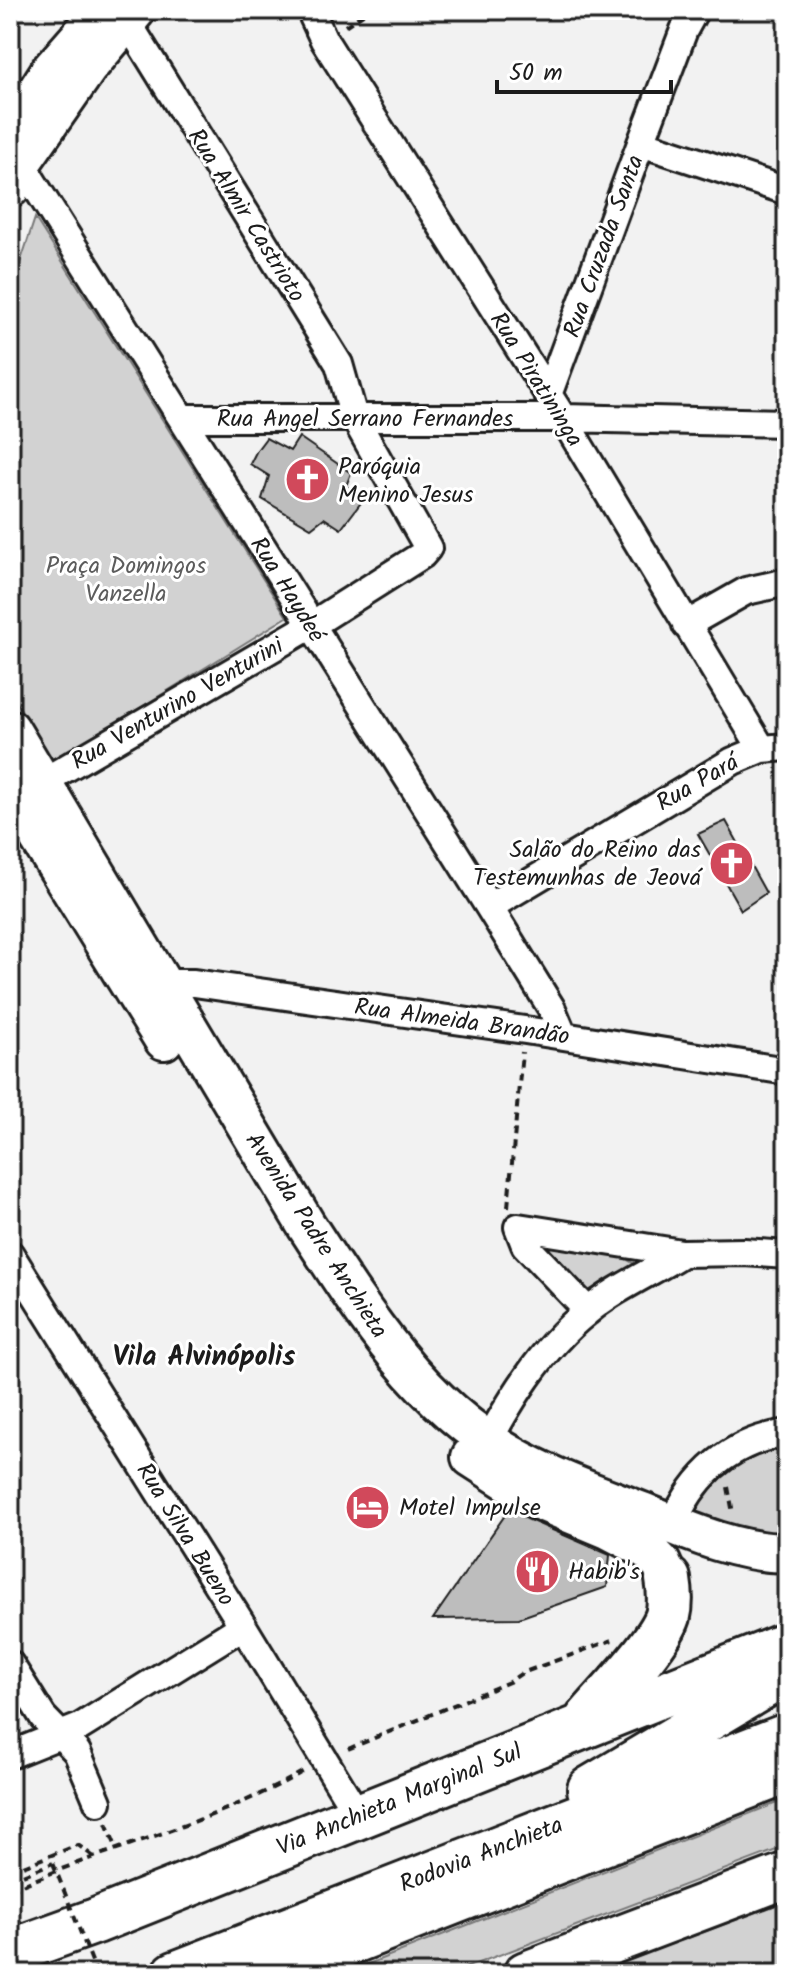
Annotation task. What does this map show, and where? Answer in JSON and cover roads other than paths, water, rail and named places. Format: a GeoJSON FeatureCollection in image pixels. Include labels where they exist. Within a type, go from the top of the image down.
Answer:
{"type":"FeatureCollection","features":[{"type":"Feature","properties":{"kind":"highway"},"geometry":{"type":"LineString","coordinates":[[583,1725],[661,1631],[669,1612],[668,1579]]}},
{"type":"Feature","properties":{"kind":"highway","name":"Via Anchieta Marginal Sul"},"geometry":{"type":"LineString","coordinates":[[10,1952],[96,1921],[787,1645]]}},
{"type":"Feature","properties":{"kind":"highway"},"geometry":{"type":"LineString","coordinates":[[490,1850],[787,1672]]}},
{"type":"Feature","properties":{"kind":"highway","name":"Rodovia Anchieta"},"geometry":{"type":"LineString","coordinates":[[175,1974],[787,1736]]}},
{"type":"Feature","properties":{"kind":"highway","name":"Rodovia Anchieta"},"geometry":{"type":"LineString","coordinates":[[269,1974],[787,1771]]}},
{"type":"Feature","properties":{"kind":"highway"},"geometry":{"type":"LineString","coordinates":[[526,1974],[787,1875]]}},
{"type":"Feature","properties":{"kind":"street","name":"Rua Piratininga"},"geometry":{"type":"LineString","coordinates":[[310,10],[324,40],[563,418],[686,625],[774,748]]}},
{"type":"Feature","properties":{"kind":"street","name":"Rua Cruzada Santa"},"geometry":{"type":"LineString","coordinates":[[548,395],[684,30],[695,10]]}},
{"type":"Feature","properties":{"kind":"street"},"geometry":{"type":"LineString","coordinates":[[13,157],[50,71],[122,12]]}},
{"type":"Feature","properties":{"kind":"street","name":"Rua Almir Castrioto"},"geometry":{"type":"LineString","coordinates":[[122,12],[339,364],[354,417]]}},
{"type":"Feature","properties":{"kind":"street","name":"Rua Cruzada Santa"},"geometry":{"type":"LineString","coordinates":[[641,143],[787,191]]}},
{"type":"Feature","properties":{"kind":"street","name":"Rua Haydeé"},"geometry":{"type":"LineString","coordinates":[[13,157],[183,418],[310,626],[552,1009],[563,1035]]}},
{"type":"Feature","properties":{"kind":"street","name":"Rua Venturino Venturini"},"geometry":{"type":"LineString","coordinates":[[21,791],[310,626],[422,555],[428,548],[354,417]]}},
{"type":"Feature","properties":{"kind":"street","name":"Rua Angel Serrano Fernandes"},"geometry":{"type":"LineString","coordinates":[[183,418],[563,418],[787,423]]}},
{"type":"Feature","properties":{"kind":"street"},"geometry":{"type":"LineString","coordinates":[[686,625],[746,591],[787,582]]}},
{"type":"Feature","properties":{"kind":"street","name":"Avenida Padre Anchieta"},"geometry":{"type":"LineString","coordinates":[[10,729],[21,791],[359,1305],[418,1379],[482,1451],[536,1499],[608,1529],[653,1553],[668,1579]]}},
{"type":"Feature","properties":{"kind":"street","name":"Rua Pará"},"geometry":{"type":"LineString","coordinates":[[489,907],[713,772],[746,754],[774,748]]}},
{"type":"Feature","properties":{"kind":"street","name":"Rua Almeida Brandão"},"geometry":{"type":"LineString","coordinates":[[150,991],[194,983],[563,1035],[787,1071]]}},
{"type":"Feature","properties":{"kind":"street"},"geometry":{"type":"LineString","coordinates":[[588,1311],[525,1245],[518,1227],[682,1253],[787,1255]]}},
{"type":"Feature","properties":{"kind":"street"},"geometry":{"type":"LineString","coordinates":[[482,1451],[504,1412],[556,1342],[588,1311],[682,1253]]}},
{"type":"Feature","properties":{"kind":"street","name":"Rua Silva Bueno"},"geometry":{"type":"LineString","coordinates":[[10,1254],[358,1815]]}},
{"type":"Feature","properties":{"kind":"street"},"geometry":{"type":"LineString","coordinates":[[608,1529],[664,1532],[673,1524],[693,1486],[723,1457],[752,1441],[787,1433]]}},
{"type":"Feature","properties":{"kind":"street","name":"Avenida Padre Anchieta"},"geometry":{"type":"LineString","coordinates":[[482,1451],[547,1473],[673,1524],[763,1551]]}},
{"type":"Feature","properties":{"kind":"street"},"geometry":{"type":"LineString","coordinates":[[668,1579],[673,1567],[686,1559],[741,1558],[763,1551]]}},
{"type":"Feature","properties":{"kind":"street"},"geometry":{"type":"LineString","coordinates":[[10,1755],[62,1736],[243,1626]]}},
{"type":"Feature","properties":{"kind":"street"},"geometry":{"type":"LineString","coordinates":[[10,1664],[43,1717],[77,1752],[98,1802]]}},
{"type":"Feature","properties":{"kind":"place","name":"Paróquia Menino Jesus"},"geometry":{"type":"Point","coordinates":[307,480]}},
{"type":"Feature","properties":{"kind":"place","name":"Salão do Reino das Testemunhas de Jeová"},"geometry":{"type":"Point","coordinates":[732,863]}},
{"type":"Feature","properties":{"kind":"place","name":"Motel Impulse"},"geometry":{"type":"Point","coordinates":[368,1507]}},
{"type":"Feature","properties":{"kind":"place","name":"Habib's"},"geometry":{"type":"Point","coordinates":[537,1571]}},
{"type":"Feature","properties":{"kind":"district","name":"Vila Alvinópolis"},"geometry":{"type":"Point","coordinates":[204,1355]}},
{"type":"Feature","properties":{"kind":"park label","name":"Praça Domingos Vanzella"},"geometry":{"type":"Point","coordinates":[126,579]}}]}
